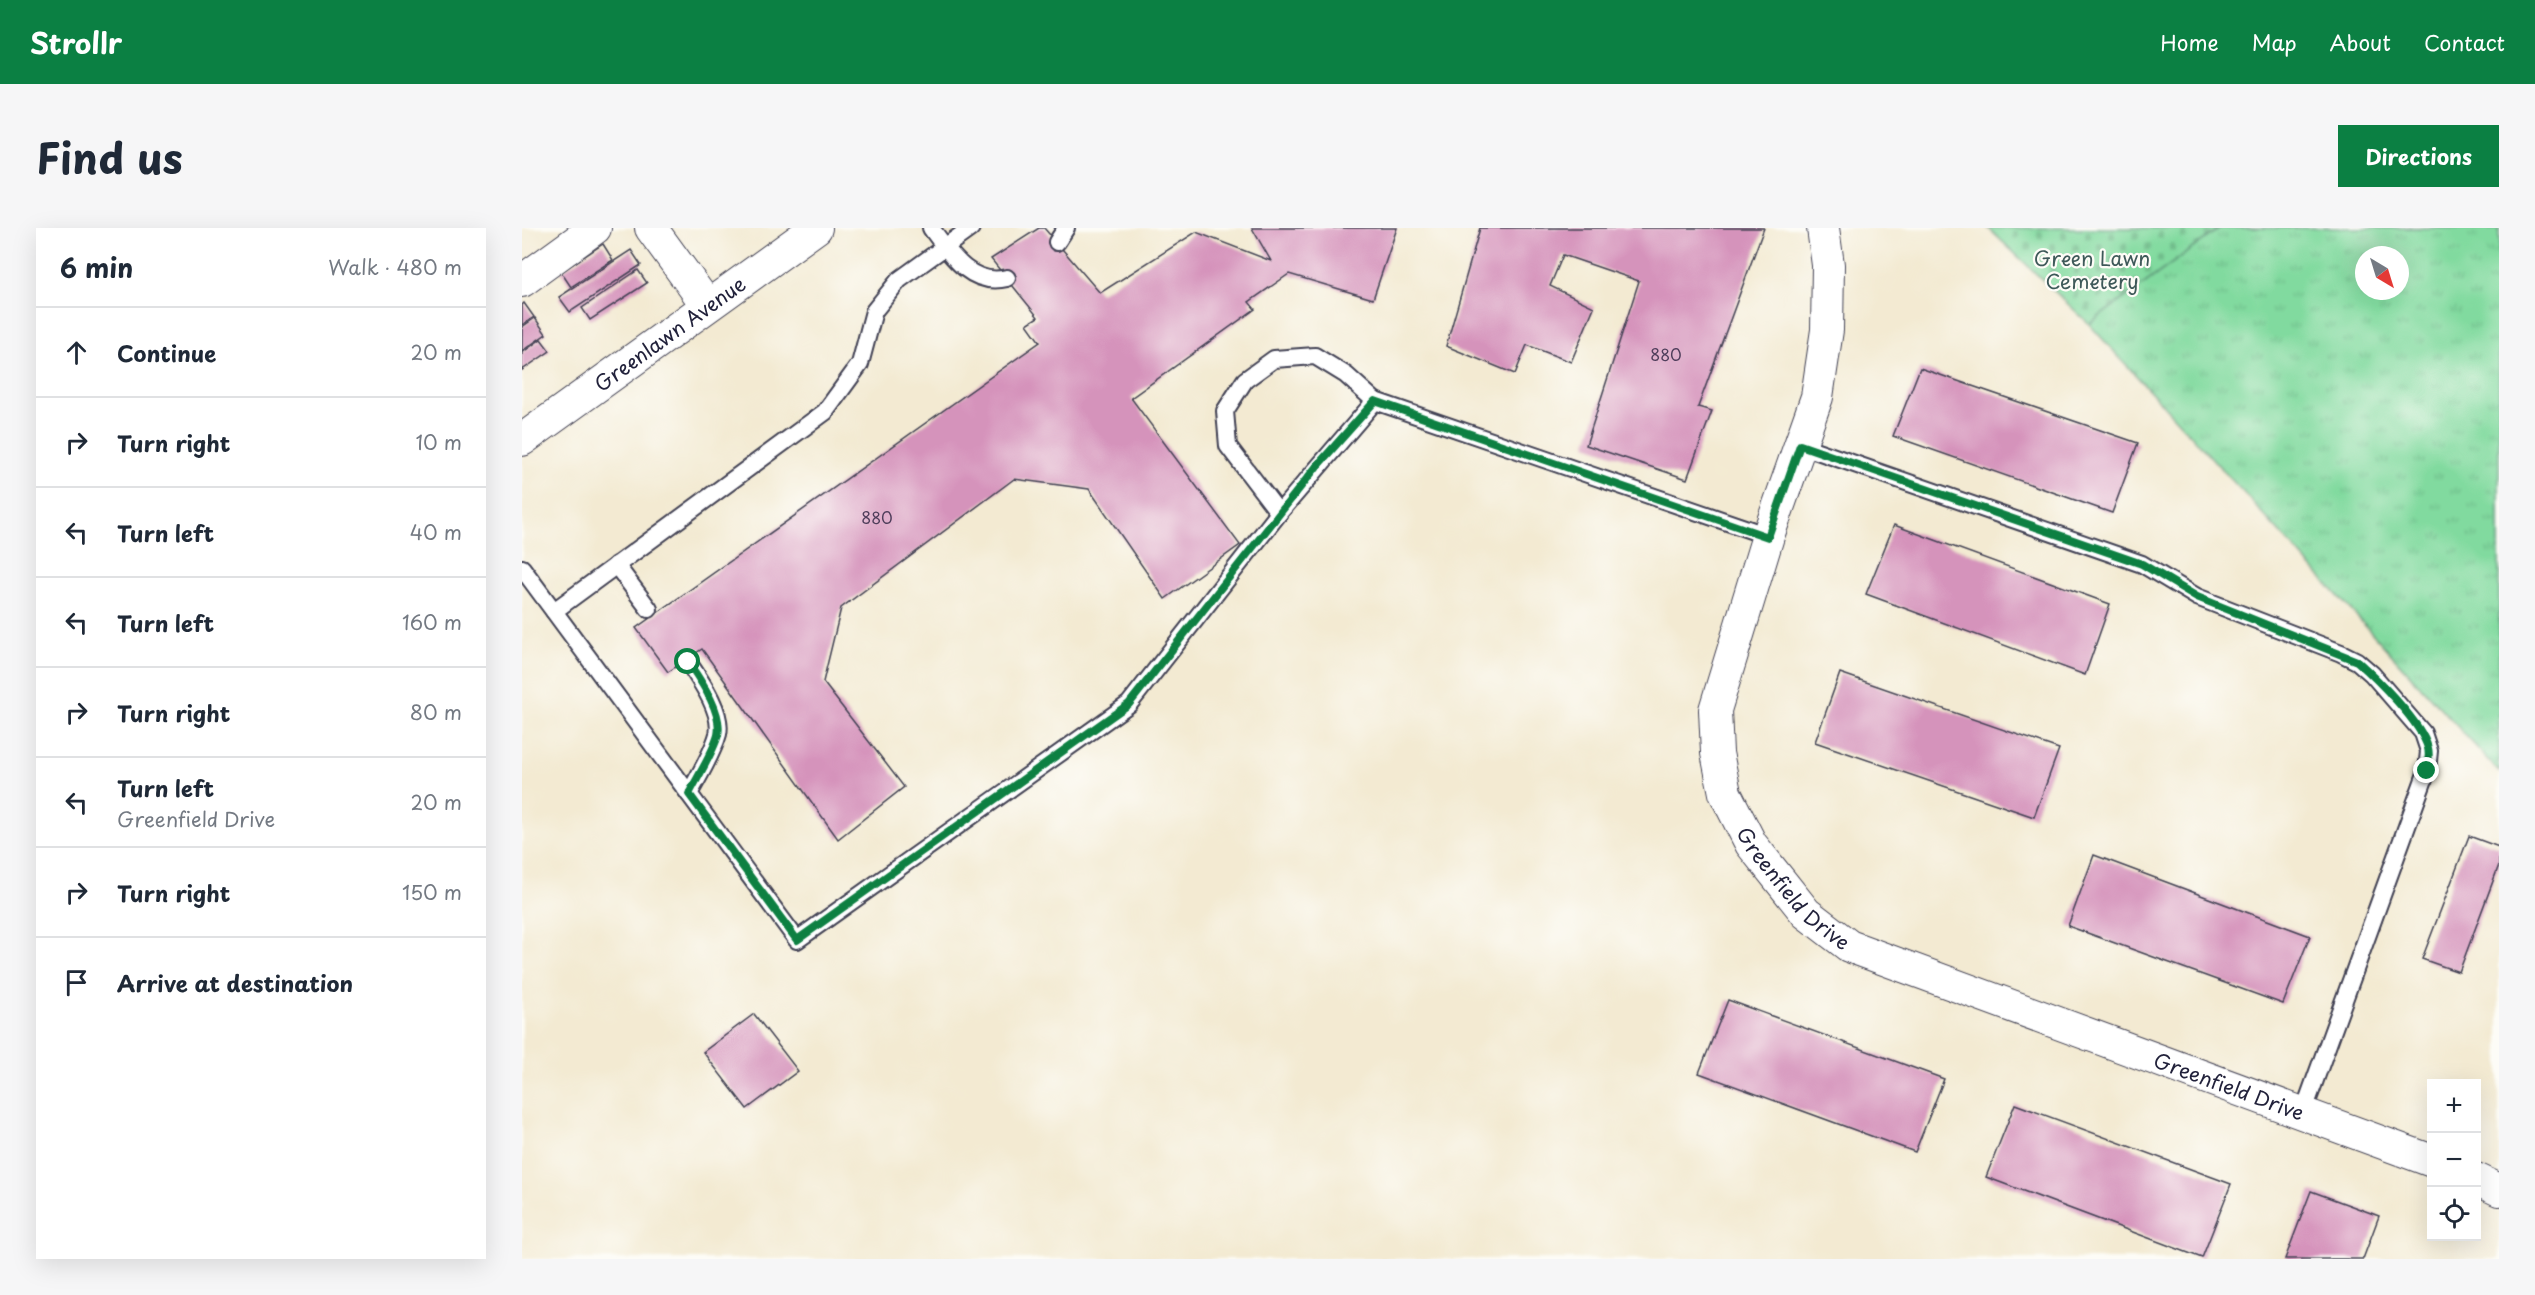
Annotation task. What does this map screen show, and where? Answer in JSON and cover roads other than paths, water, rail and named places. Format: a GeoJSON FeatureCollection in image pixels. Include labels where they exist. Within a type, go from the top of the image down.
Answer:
{"type":"FeatureCollection","features":[{"type":"Feature","properties":{"kind":"street"},"geometry":{"type":"LineString","coordinates":[[522,281],[595,228]]}},
{"type":"Feature","properties":{"kind":"street"},"geometry":{"type":"LineString","coordinates":[[651,228],[707,305]]}},
{"type":"Feature","properties":{"kind":"street","name":"Greenlawn Avenue"},"geometry":{"type":"LineString","coordinates":[[522,440],[816,228]]}},
{"type":"Feature","properties":{"kind":"street","name":"Greenfield Drive"},"geometry":{"type":"LineString","coordinates":[[1823,228],[1828,265],[1827,330],[1817,397],[1768,537],[1715,710],[1717,753],[1725,793],[1751,844],[1806,913],[1849,946],[2427,1159]]}},
{"type":"Feature","properties":{"kind":"street"},"geometry":{"type":"LineString","coordinates":[[2481,1181],[2499,1190]]}},
{"type":"Feature","properties":{"kind":"lane"},"geometry":{"type":"LineString","coordinates":[[932,228],[968,272],[982,279],[995,281],[1007,278]]}},
{"type":"Feature","properties":{"kind":"lane"},"geometry":{"type":"LineString","coordinates":[[554,611],[825,412],[860,364],[874,311],[899,280],[971,228]]}},
{"type":"Feature","properties":{"kind":"lane"},"geometry":{"type":"LineString","coordinates":[[1279,513],[1228,446],[1225,411],[1245,380],[1274,359],[1315,356],[1346,375],[1375,401],[1768,537]]}},
{"type":"Feature","properties":{"kind":"lane"},"geometry":{"type":"LineString","coordinates":[[522,568],[797,940],[1129,704],[1279,513],[1375,401]]}},
{"type":"Feature","properties":{"kind":"lane"},"geometry":{"type":"LineString","coordinates":[[1800,445],[2142,564],[2197,597],[2341,653],[2357,661],[2372,674],[2423,733],[2429,751],[2427,771],[2303,1113]]}},
{"type":"Feature","properties":{"kind":"lane"},"geometry":{"type":"LineString","coordinates":[[616,565],[649,609]]}},
{"type":"Feature","properties":{"kind":"lane"},"geometry":{"type":"LineString","coordinates":[[688,662],[708,693],[716,713],[718,733],[689,794]]}},
{"type":"Feature","properties":{"kind":"park label","name":"Green Lawn Cemetery"},"geometry":{"type":"Point","coordinates":[2092,270]}}]}
